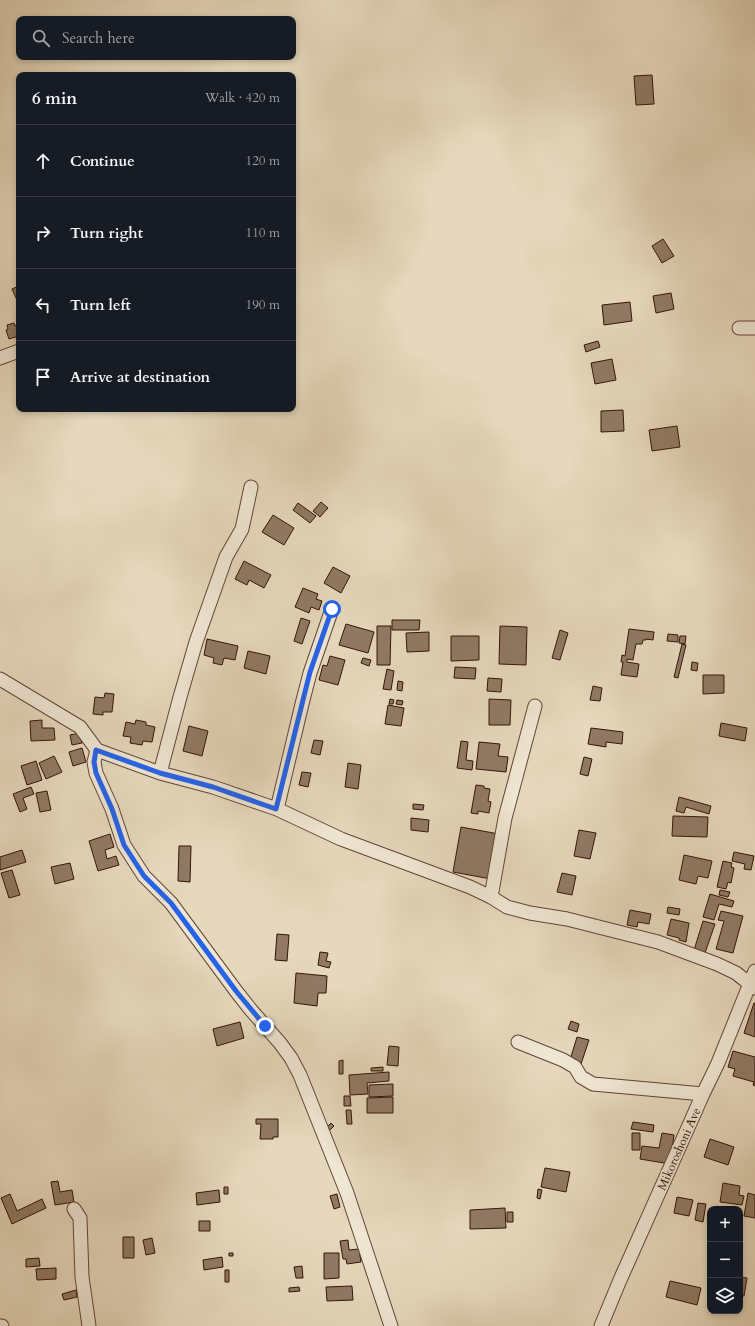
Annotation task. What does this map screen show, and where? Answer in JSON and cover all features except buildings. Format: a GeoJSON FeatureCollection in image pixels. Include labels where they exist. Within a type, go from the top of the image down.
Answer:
{"type":"FeatureCollection","features":[{"type":"Feature","properties":{"kind":"street"},"geometry":{"type":"LineString","coordinates":[[739,328],[755,328]]}},
{"type":"Feature","properties":{"kind":"street"},"geometry":{"type":"LineString","coordinates":[[0,358],[16,352]]}},
{"type":"Feature","properties":{"kind":"street"},"geometry":{"type":"LineString","coordinates":[[160,773],[196,642],[226,557],[242,530],[251,488]]}},
{"type":"Feature","properties":{"kind":"street"},"geometry":{"type":"LineString","coordinates":[[276,809],[303,698],[332,609]]}},
{"type":"Feature","properties":{"kind":"street"},"geometry":{"type":"LineString","coordinates":[[0,679],[80,727],[96,750],[160,773],[213,787],[276,809],[341,839],[448,879],[491,897],[507,907],[530,913],[567,919],[658,942],[717,964],[753,980]]}},
{"type":"Feature","properties":{"kind":"street"},"geometry":{"type":"LineString","coordinates":[[491,897],[505,818],[535,706]]}},
{"type":"Feature","properties":{"kind":"street"},"geometry":{"type":"LineString","coordinates":[[96,750],[94,762],[96,773],[112,809],[124,845],[144,876],[171,903],[243,1001],[280,1043],[297,1069],[347,1193],[391,1326]]}},
{"type":"Feature","properties":{"kind":"street","name":"Mikoroshoni Ave"},"geometry":{"type":"LineString","coordinates":[[602,1326],[620,1280],[753,980]]}},
{"type":"Feature","properties":{"kind":"street"},"geometry":{"type":"LineString","coordinates":[[518,1042],[563,1060],[575,1067],[581,1077],[593,1084],[703,1094]]}},
{"type":"Feature","properties":{"kind":"street"},"geometry":{"type":"LineString","coordinates":[[74,1209],[80,1218],[82,1277],[89,1326]]}},
{"type":"Feature","properties":{"kind":"route"},"geometry":{"type":"LineString","coordinates":[[265,1026],[250,1010],[171,903],[144,876],[124,845],[112,809],[96,773],[94,762],[96,750],[160,773],[213,787],[276,809],[310,672],[332,609]]}}]}
